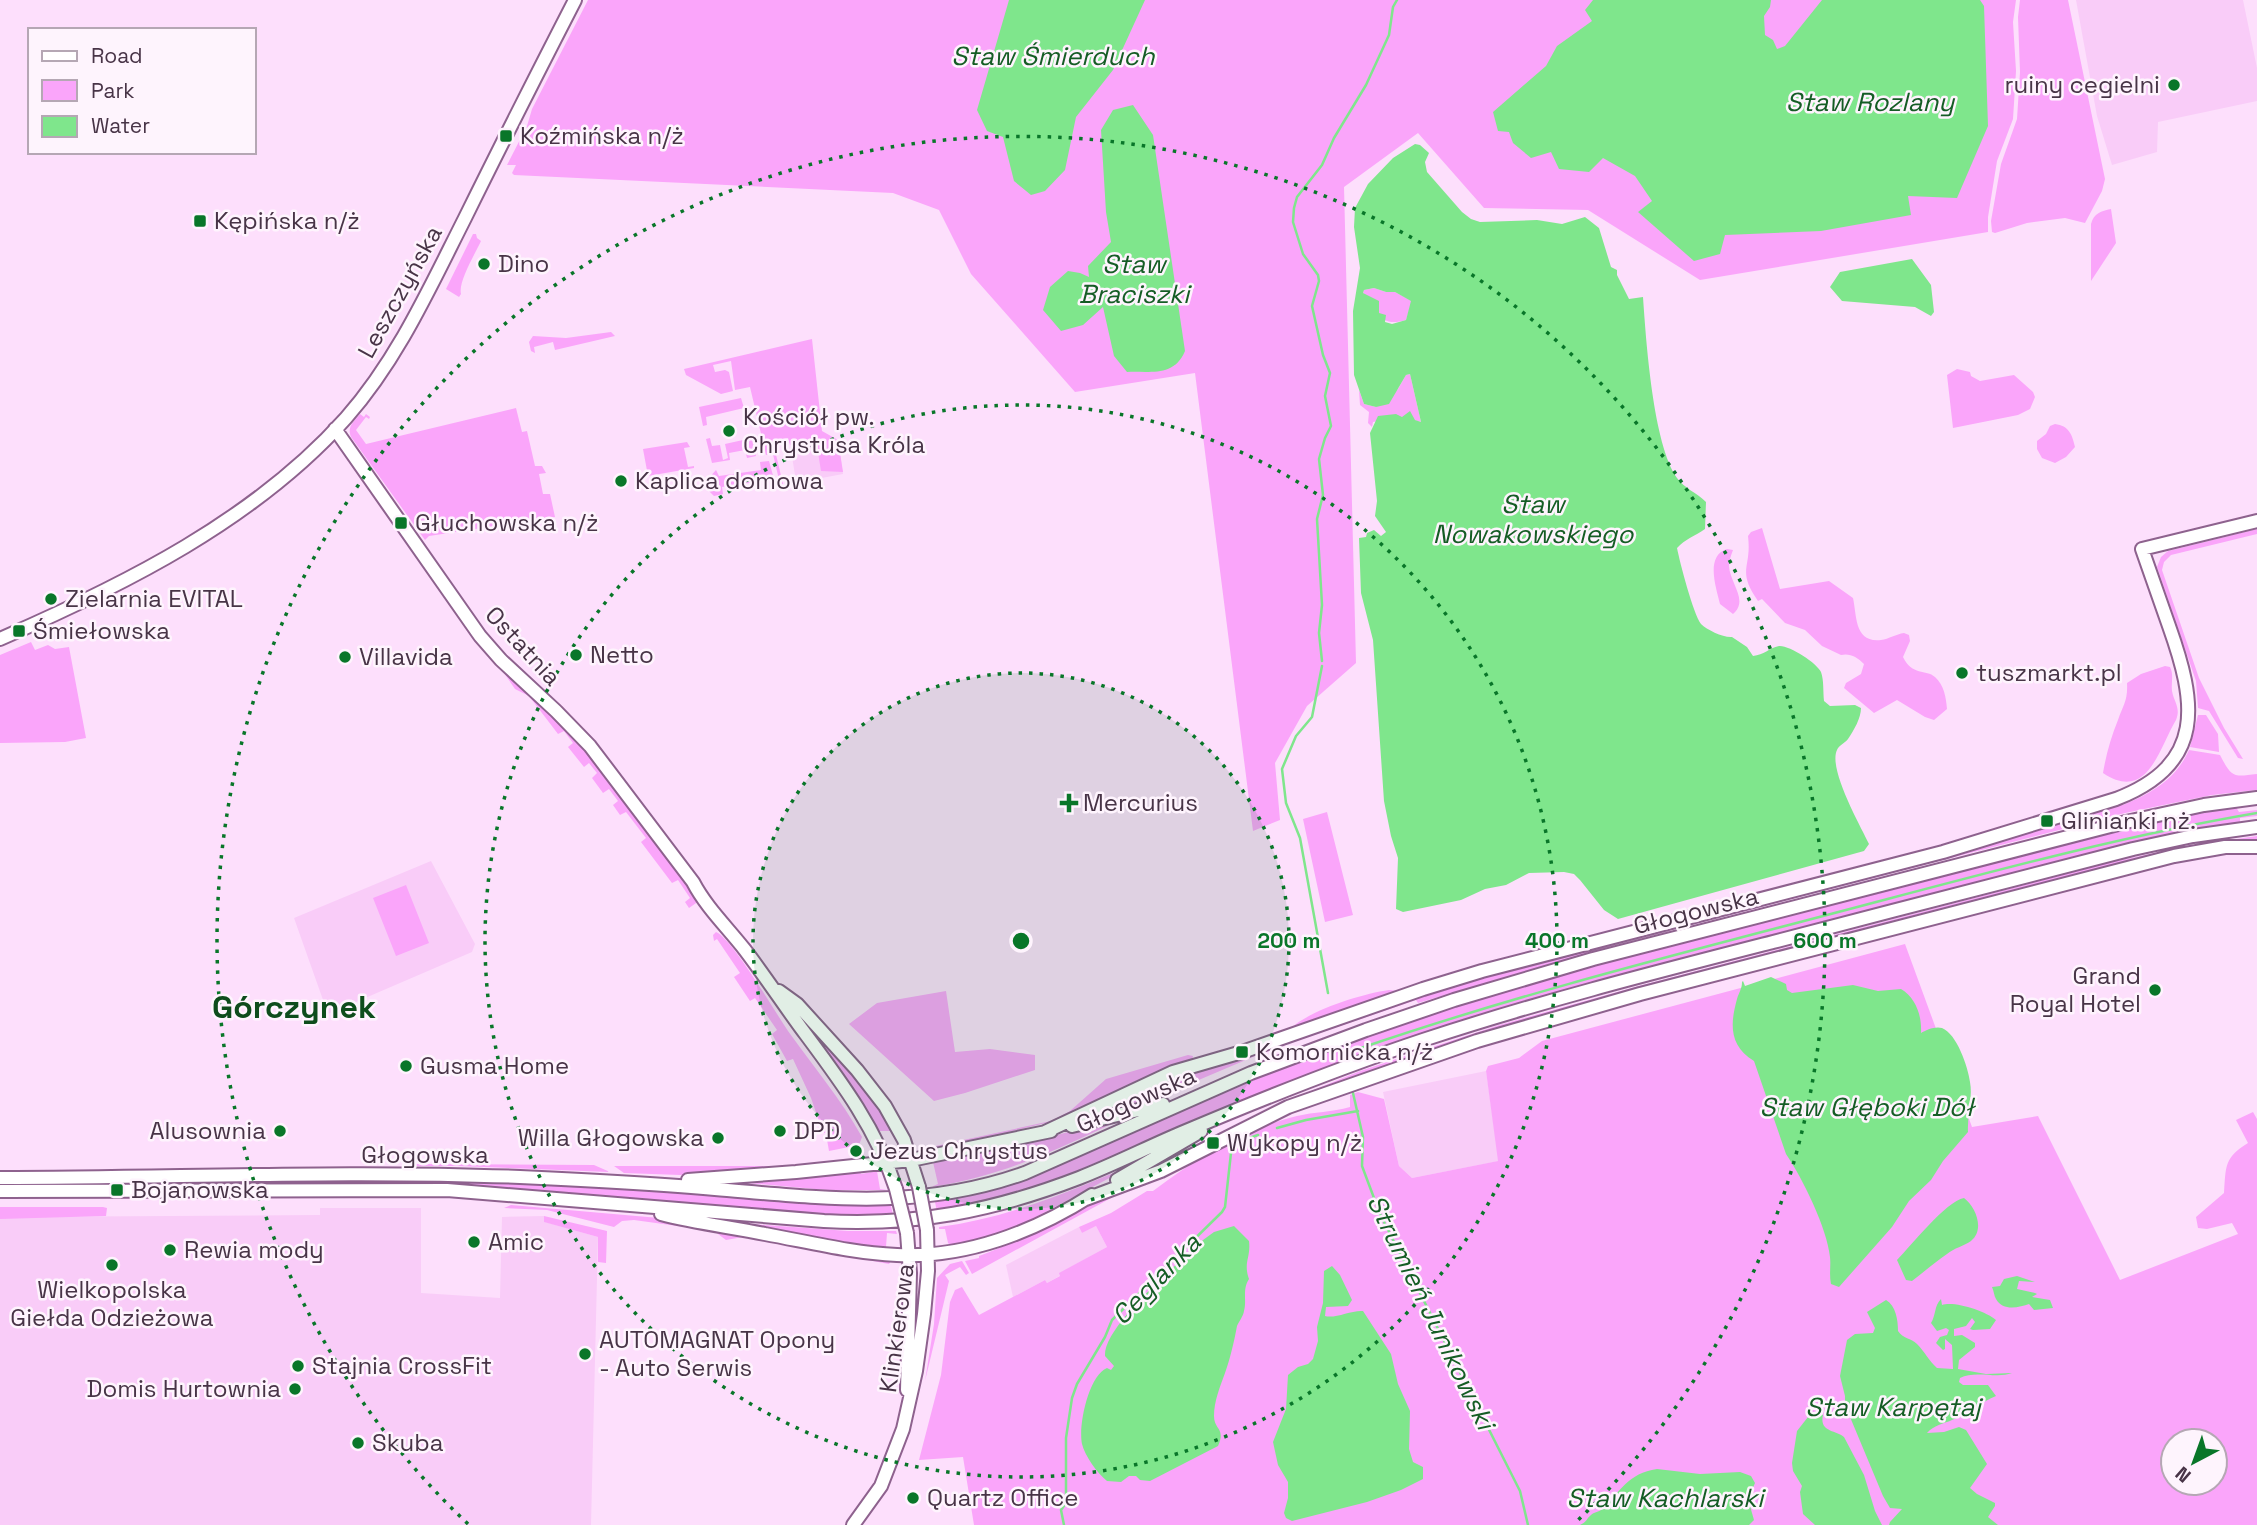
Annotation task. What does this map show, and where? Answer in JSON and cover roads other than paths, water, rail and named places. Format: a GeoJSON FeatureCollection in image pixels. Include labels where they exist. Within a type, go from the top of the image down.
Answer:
{"type":"FeatureCollection","features":[{"type":"Feature","properties":{"kind":"street","name":"Leszczyńska"},"geometry":{"type":"LineString","coordinates":[[0,639],[93,598],[239,514],[258,500],[335,429],[359,401],[409,328],[575,0]]}},
{"type":"Feature","properties":{"kind":"street","name":"Ostatnia"},"geometry":{"type":"LineString","coordinates":[[335,429],[480,636],[501,660],[590,746],[694,881],[712,899],[721,918],[850,1095],[887,1161],[907,1233],[910,1255]]}},
{"type":"Feature","properties":{"kind":"street","name":"Głogowska"},"geometry":{"type":"LineString","coordinates":[[1045,1132],[1156,1079],[1458,978],[1943,852],[2137,791],[2163,772],[2176,755],[2188,726],[2190,703],[2180,659],[2142,549],[2257,522]]}},
{"type":"Feature","properties":{"kind":"street","name":"Głogowska"},"geometry":{"type":"LineString","coordinates":[[0,1178],[492,1176],[649,1184],[849,1199],[911,1198],[949,1193],[988,1185],[1025,1173],[1208,1091],[1376,1026],[1485,991],[1593,959],[2133,820],[2204,805],[2257,798]]}},
{"type":"Feature","properties":{"kind":"street","name":"Głogowska"},"geometry":{"type":"LineString","coordinates":[[0,1191],[424,1189],[848,1222],[944,1217],[994,1206],[1056,1187],[1325,1074],[1418,1042],[1600,987],[2133,849],[2193,836],[2257,827]]}},
{"type":"Feature","properties":{"kind":"street"},"geometry":{"type":"LineString","coordinates":[[1086,1199],[1161,1171],[1288,1107],[1416,1062],[1578,1011],[2174,856],[2225,847],[2257,847]]}},
{"type":"Feature","properties":{"kind":"street","name":"Ostatnia"},"geometry":{"type":"LineString","coordinates":[[772,986],[797,1004],[871,1088],[895,1123],[919,1187],[927,1230],[928,1255]]}},
{"type":"Feature","properties":{"kind":"street"},"geometry":{"type":"LineString","coordinates":[[649,1184],[826,1170],[911,1160],[1132,1112],[1208,1091]]}},
{"type":"Feature","properties":{"kind":"street"},"geometry":{"type":"LineString","coordinates":[[627,1204],[675,1217],[852,1251],[928,1255],[971,1248],[1030,1228],[1086,1199],[1229,1113]]}},
{"type":"Feature","properties":{"kind":"street"},"geometry":{"type":"LineString","coordinates":[[861,1165],[873,1152],[872,1131]]}},
{"type":"Feature","properties":{"kind":"street","name":"Klinkierowa"},"geometry":{"type":"LineString","coordinates":[[907,1408],[910,1255]]}},
{"type":"Feature","properties":{"kind":"street","name":"Klinkierowa"},"geometry":{"type":"LineString","coordinates":[[853,1525],[873,1499],[897,1449],[919,1355],[928,1255]]}},
{"type":"Feature","properties":{"kind":"water","name":"Staw Śmierduch"},"geometry":{"type":"Polygon","coordinates":[[[1009,0],[1145,0],[1113,70],[1076,117],[1065,170],[1045,191],[1031,195],[1014,181],[1003,137],[987,131],[977,110],[1009,0]]]}},
{"type":"Feature","properties":{"kind":"water","name":"Staw Rozlany"},"geometry":{"type":"Polygon","coordinates":[[[1593,0],[1771,0],[1764,16],[1765,35],[1773,40],[1777,49],[1785,46],[1822,0],[1980,0],[1984,6],[1988,126],[1957,198],[1908,196],[1911,215],[1821,231],[1725,235],[1720,254],[1694,261],[1638,212],[1652,201],[1635,176],[1603,158],[1589,172],[1559,169],[1551,152],[1531,158],[1513,143],[1509,132],[1498,131],[1493,112],[1546,66],[1557,46],[1592,21],[1585,10],[1593,0]]]}},
{"type":"Feature","properties":{"kind":"water","name":"Staw Braciszki"},"geometry":{"type":"Polygon","coordinates":[[[1133,105],[1153,135],[1185,351],[1175,365],[1153,372],[1127,372],[1114,356],[1103,307],[1083,325],[1061,331],[1043,310],[1050,287],[1068,271],[1089,277],[1088,266],[1111,242],[1106,212],[1101,130],[1113,110],[1133,105]]]}},
{"type":"Feature","properties":{"kind":"water","name":"Staw Nowakowskiego"},"geometry":{"type":"Polygon","coordinates":[[[1415,144],[1420,145],[1429,153],[1425,162],[1427,172],[1471,219],[1480,222],[1537,220],[1562,224],[1585,217],[1599,228],[1611,267],[1617,270],[1629,299],[1643,297],[1656,417],[1669,462],[1680,482],[1706,502],[1705,529],[1677,548],[1698,618],[1707,629],[1732,637],[1747,647],[1753,656],[1779,646],[1796,651],[1821,672],[1824,701],[1830,706],[1855,705],[1861,708],[1855,728],[1838,748],[1835,759],[1846,797],[1869,844],[1864,851],[1618,919],[1604,910],[1574,874],[1564,872],[1529,873],[1506,885],[1485,889],[1461,900],[1403,912],[1396,909],[1398,858],[1384,801],[1373,640],[1361,593],[1359,538],[1366,537],[1367,533],[1374,530],[1381,536],[1386,532],[1375,516],[1377,501],[1370,433],[1378,416],[1396,414],[1402,417],[1410,411],[1415,420],[1421,422],[1410,374],[1406,375],[1389,404],[1376,407],[1364,404],[1354,375],[1353,311],[1360,268],[1354,227],[1355,208],[1368,184],[1393,158],[1415,144]],[[1374,288],[1364,290],[1363,293],[1379,301],[1379,313],[1386,315],[1385,322],[1392,324],[1406,320],[1411,301],[1395,292],[1374,288]]]}},
{"type":"Feature","properties":{"kind":"water"},"geometry":{"type":"Polygon","coordinates":[[[1912,259],[1931,285],[1934,312],[1931,316],[1915,307],[1842,301],[1830,287],[1840,272],[1912,259]]]}},
{"type":"Feature","properties":{"kind":"water","name":"Staw Głęboki Dół"},"geometry":{"type":"Polygon","coordinates":[[[1771,977],[1786,984],[1787,990],[1792,993],[1853,985],[1878,991],[1901,989],[1911,997],[1917,1008],[1921,1033],[1936,1028],[1947,1031],[1961,1052],[1969,1076],[1971,1094],[1968,1132],[1931,1180],[1909,1201],[1892,1227],[1839,1287],[1831,1284],[1830,1257],[1824,1232],[1807,1190],[1786,1154],[1754,1061],[1740,1048],[1734,1034],[1733,1017],[1742,982],[1745,986],[1771,977]]]}},
{"type":"Feature","properties":{"kind":"water"},"geometry":{"type":"Polygon","coordinates":[[[1964,1198],[1977,1219],[1978,1231],[1975,1236],[1912,1281],[1906,1280],[1897,1260],[1939,1215],[1964,1198]]]}},
{"type":"Feature","properties":{"kind":"water"},"geometry":{"type":"Polygon","coordinates":[[[1234,1226],[1249,1241],[1249,1279],[1245,1307],[1215,1405],[1214,1421],[1221,1436],[1218,1446],[1150,1481],[1129,1476],[1121,1482],[1107,1481],[1089,1459],[1081,1436],[1083,1413],[1090,1390],[1101,1372],[1107,1368],[1111,1370],[1114,1366],[1105,1356],[1108,1343],[1129,1312],[1178,1263],[1214,1232],[1234,1226]]]}},
{"type":"Feature","properties":{"kind":"water"},"geometry":{"type":"Polygon","coordinates":[[[1332,1266],[1340,1275],[1352,1300],[1348,1306],[1326,1307],[1325,1316],[1363,1311],[1391,1354],[1398,1384],[1410,1411],[1409,1449],[1413,1462],[1423,1467],[1423,1479],[1367,1502],[1292,1521],[1286,1518],[1284,1513],[1288,1482],[1278,1465],[1273,1442],[1286,1409],[1288,1375],[1313,1359],[1323,1303],[1324,1271],[1332,1266]]]}},
{"type":"Feature","properties":{"kind":"water"},"geometry":{"type":"Polygon","coordinates":[[[2017,1276],[2035,1282],[2019,1281],[2017,1289],[2037,1294],[2032,1297],[2050,1300],[2053,1308],[2034,1310],[2029,1304],[2012,1308],[1999,1303],[1992,1287],[2000,1286],[2004,1279],[2017,1276]]]}},
{"type":"Feature","properties":{"kind":"water","name":"Staw Karpętaj"},"geometry":{"type":"Polygon","coordinates":[[[1941,1299],[1942,1305],[1954,1304],[1970,1308],[1996,1320],[1990,1329],[1970,1329],[1975,1322],[1972,1318],[1966,1326],[1954,1329],[1954,1336],[1962,1335],[1975,1343],[1975,1347],[1959,1360],[1958,1369],[1986,1374],[2012,1373],[1960,1378],[1959,1382],[1963,1385],[1988,1385],[1996,1396],[1927,1433],[1944,1432],[1959,1427],[1966,1430],[1987,1464],[1970,1488],[1995,1503],[1988,1517],[1998,1525],[1889,1525],[1902,1509],[1890,1508],[1883,1496],[1845,1405],[1840,1376],[1847,1340],[1855,1334],[1873,1333],[1875,1328],[1867,1312],[1886,1300],[1894,1310],[1900,1334],[1917,1344],[1937,1368],[1953,1369],[1952,1345],[1945,1339],[1943,1350],[1936,1343],[1940,1337],[1947,1335],[1949,1330],[1946,1328],[1937,1331],[1931,1323],[1941,1299]]]}},
{"type":"Feature","properties":{"kind":"water","name":"Staw Karpętaj"},"geometry":{"type":"Polygon","coordinates":[[[1819,1413],[1823,1415],[1822,1421],[1826,1428],[1844,1437],[1864,1475],[1882,1525],[1815,1525],[1803,1514],[1800,1492],[1802,1486],[1793,1471],[1792,1463],[1797,1431],[1808,1417],[1819,1413]]]}},
{"type":"Feature","properties":{"kind":"water","name":"Staw Kachlarski"},"geometry":{"type":"Polygon","coordinates":[[[1657,1469],[1700,1474],[1740,1472],[1751,1476],[1755,1483],[1748,1499],[1754,1520],[1749,1525],[1580,1525],[1601,1510],[1625,1484],[1647,1471],[1657,1469]]]}},
{"type":"Feature","properties":{"kind":"waterway","name":"Strumień Junikowski"},"geometry":{"type":"LineString","coordinates":[[1322,661],[1317,519],[1323,495],[1319,459],[1331,426],[1325,396],[1330,373],[1312,306],[1319,281],[1318,275],[1303,254],[1293,222],[1294,208],[1297,197],[1322,165],[1334,138],[1366,85],[1389,35],[1393,7],[1397,0]]}},
{"type":"Feature","properties":{"kind":"waterway","name":"Strumień Junikowski"},"geometry":{"type":"LineString","coordinates":[[1322,666],[1312,717],[1296,736],[1282,769],[1286,803],[1300,838],[1328,993]]}},
{"type":"Feature","properties":{"kind":"waterway"},"geometry":{"type":"LineString","coordinates":[[1361,1048],[1581,980],[1692,950],[2086,848],[2257,813]]}},
{"type":"Feature","properties":{"kind":"waterway","name":"Strumień Junikowski"},"geometry":{"type":"LineString","coordinates":[[1353,1093],[1363,1137],[1362,1166],[1380,1214],[1520,1491],[1528,1525]]}},
{"type":"Feature","properties":{"kind":"waterway","name":"Ceglanka"},"geometry":{"type":"LineString","coordinates":[[1277,1128],[1358,1111]]}},
{"type":"Feature","properties":{"kind":"waterway","name":"Ceglanka"},"geometry":{"type":"LineString","coordinates":[[1064,1525],[1061,1510],[1066,1503],[1066,1438],[1072,1398],[1077,1384],[1112,1320],[1222,1212],[1225,1207],[1232,1144],[1258,1135]]}},
{"type":"Feature","properties":{"kind":"place","name":"ruiny cegielni"},"geometry":{"type":"Point","coordinates":[2174,85]}},
{"type":"Feature","properties":{"kind":"place","name":"Koźmińska n/ż"},"geometry":{"type":"Point","coordinates":[506,136]}},
{"type":"Feature","properties":{"kind":"place","name":"Kępińska n/ż"},"geometry":{"type":"Point","coordinates":[200,221]}},
{"type":"Feature","properties":{"kind":"place","name":"Dino"},"geometry":{"type":"Point","coordinates":[484,264]}},
{"type":"Feature","properties":{"kind":"place","name":"Kościół pw. Chrystusa Króla"},"geometry":{"type":"Point","coordinates":[729,431]}},
{"type":"Feature","properties":{"kind":"place","name":"Kaplica domowa"},"geometry":{"type":"Point","coordinates":[621,481]}},
{"type":"Feature","properties":{"kind":"place","name":"Głuchowska n/ż"},"geometry":{"type":"Point","coordinates":[401,523]}},
{"type":"Feature","properties":{"kind":"place","name":"Zielarnia EVITAL"},"geometry":{"type":"Point","coordinates":[51,599]}},
{"type":"Feature","properties":{"kind":"place","name":"Śmiełowska"},"geometry":{"type":"Point","coordinates":[19,631]}},
{"type":"Feature","properties":{"kind":"place","name":"Netto"},"geometry":{"type":"Point","coordinates":[576,655]}},
{"type":"Feature","properties":{"kind":"place","name":"Villavida"},"geometry":{"type":"Point","coordinates":[345,657]}},
{"type":"Feature","properties":{"kind":"place","name":"tuszmarkt.pl"},"geometry":{"type":"Point","coordinates":[1962,673]}},
{"type":"Feature","properties":{"kind":"place","name":"Mercurius"},"geometry":{"type":"Point","coordinates":[1069,803]}},
{"type":"Feature","properties":{"kind":"place","name":"Glinianki nż."},"geometry":{"type":"Point","coordinates":[2047,821]}},
{"type":"Feature","properties":{"kind":"place","name":"Grand Royal Hotel"},"geometry":{"type":"Point","coordinates":[2155,990]}},
{"type":"Feature","properties":{"kind":"place","name":"Komornicka n/ż"},"geometry":{"type":"Point","coordinates":[1242,1052]}},
{"type":"Feature","properties":{"kind":"place","name":"Gusma Home"},"geometry":{"type":"Point","coordinates":[406,1066]}},
{"type":"Feature","properties":{"kind":"place","name":"Alusownia"},"geometry":{"type":"Point","coordinates":[280,1131]}},
{"type":"Feature","properties":{"kind":"place","name":"DPD"},"geometry":{"type":"Point","coordinates":[780,1131]}},
{"type":"Feature","properties":{"kind":"place","name":"Willa Głogowska"},"geometry":{"type":"Point","coordinates":[718,1138]}},
{"type":"Feature","properties":{"kind":"place","name":"Wykopy n/ż"},"geometry":{"type":"Point","coordinates":[1213,1143]}},
{"type":"Feature","properties":{"kind":"place","name":"Jezus Chrystus"},"geometry":{"type":"Point","coordinates":[856,1151]}},
{"type":"Feature","properties":{"kind":"place","name":"Bojanowska"},"geometry":{"type":"Point","coordinates":[117,1190]}},
{"type":"Feature","properties":{"kind":"place","name":"Amic"},"geometry":{"type":"Point","coordinates":[474,1242]}},
{"type":"Feature","properties":{"kind":"place","name":"Rewia mody"},"geometry":{"type":"Point","coordinates":[170,1250]}},
{"type":"Feature","properties":{"kind":"place","name":"Wielkopolska Giełda Odzieżowa"},"geometry":{"type":"Point","coordinates":[112,1265]}},
{"type":"Feature","properties":{"kind":"place","name":"AUTOMAGNAT Opony - Auto Serwis"},"geometry":{"type":"Point","coordinates":[585,1354]}},
{"type":"Feature","properties":{"kind":"place","name":"Stajnia CrossFit"},"geometry":{"type":"Point","coordinates":[298,1366]}},
{"type":"Feature","properties":{"kind":"place","name":"Domis Hurtownia"},"geometry":{"type":"Point","coordinates":[295,1389]}},
{"type":"Feature","properties":{"kind":"place","name":"Skuba"},"geometry":{"type":"Point","coordinates":[358,1443]}},
{"type":"Feature","properties":{"kind":"place","name":"Quartz Office"},"geometry":{"type":"Point","coordinates":[913,1498]}},
{"type":"Feature","properties":{"kind":"district","name":"Górczynek"},"geometry":{"type":"Point","coordinates":[294,1007]}}]}
